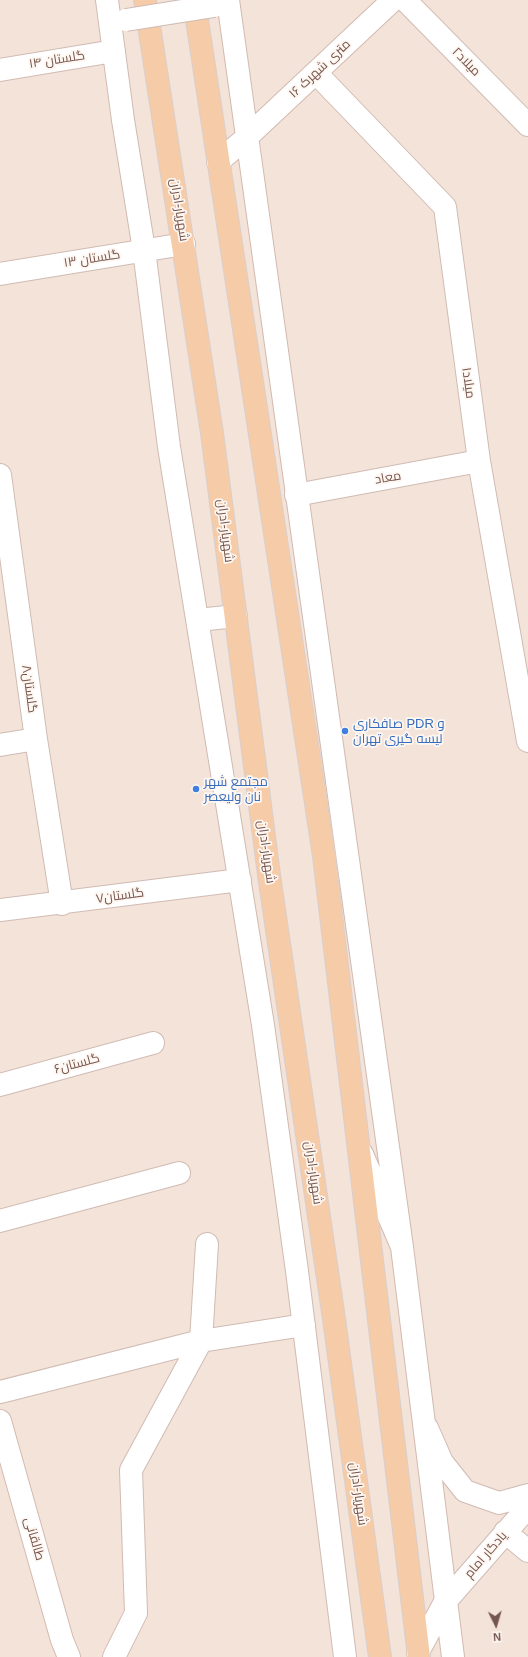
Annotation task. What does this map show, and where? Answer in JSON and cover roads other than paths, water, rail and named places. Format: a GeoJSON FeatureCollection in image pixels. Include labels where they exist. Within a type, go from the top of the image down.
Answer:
{"type":"FeatureCollection","features":[{"type":"Feature","properties":{"kind":"main road","name":"شهریار-ادران"},"geometry":{"type":"LineString","coordinates":[[146,0],[212,432],[269,875],[332,1304],[380,1657]]}},
{"type":"Feature","properties":{"kind":"main road"},"geometry":{"type":"LineString","coordinates":[[212,2],[218,162],[324,856],[419,1655]]}},
{"type":"Feature","properties":{"kind":"street"},"geometry":{"type":"LineString","coordinates":[[107,0],[144,250],[169,447],[264,1033],[304,1325],[345,1657]]}},
{"type":"Feature","properties":{"kind":"street","name":"۱۶ متری شهرک"},"geometry":{"type":"LineString","coordinates":[[218,162],[316,73],[392,0]]}},
{"type":"Feature","properties":{"kind":"street","name":"میلاد۲"},"geometry":{"type":"LineString","coordinates":[[405,0],[528,125]]}},
{"type":"Feature","properties":{"kind":"street"},"geometry":{"type":"LineString","coordinates":[[126,20],[212,2],[246,138],[402,1247],[453,1657]]}},
{"type":"Feature","properties":{"kind":"street","name":"گلستان ۱۴"},"geometry":{"type":"LineString","coordinates":[[0,70],[114,51]]}},
{"type":"Feature","properties":{"kind":"street","name":"میلاد۱"},"geometry":{"type":"LineString","coordinates":[[316,73],[445,207],[479,462],[528,741]]}},
{"type":"Feature","properties":{"kind":"street","name":"گلستان ۱۳"},"geometry":{"type":"LineString","coordinates":[[0,274],[184,244]]}},
{"type":"Feature","properties":{"kind":"street","name":"معاد"},"geometry":{"type":"LineString","coordinates":[[296,495],[479,462]]}},
{"type":"Feature","properties":{"kind":"street","name":"گلستان۸"},"geometry":{"type":"LineString","coordinates":[[0,475],[36,739],[62,904]]}},
{"type":"Feature","properties":{"kind":"street"},"geometry":{"type":"LineString","coordinates":[[198,620],[236,616]]}},
{"type":"Feature","properties":{"kind":"street"},"geometry":{"type":"LineString","coordinates":[[0,745],[36,739]]}},
{"type":"Feature","properties":{"kind":"street","name":"گلستان۷"},"geometry":{"type":"LineString","coordinates":[[0,910],[62,904],[240,880]]}},
{"type":"Feature","properties":{"kind":"street","name":"گلستان۶"},"geometry":{"type":"LineString","coordinates":[[0,1085],[153,1043]]}},
{"type":"Feature","properties":{"kind":"street"},"geometry":{"type":"LineString","coordinates":[[358,1144],[402,1247]]}},
{"type":"Feature","properties":{"kind":"street"},"geometry":{"type":"LineString","coordinates":[[0,1221],[179,1173]]}},
{"type":"Feature","properties":{"kind":"street"},"geometry":{"type":"LineString","coordinates":[[114,1657],[136,1613],[131,1470],[201,1342],[207,1244]]}},
{"type":"Feature","properties":{"kind":"street"},"geometry":{"type":"LineString","coordinates":[[0,1392],[201,1342],[304,1325]]}},
{"type":"Feature","properties":{"kind":"street"},"geometry":{"type":"LineString","coordinates":[[424,1419],[442,1462],[465,1491],[499,1503],[528,1495]]}},
{"type":"Feature","properties":{"kind":"street","name":"طالقانی"},"geometry":{"type":"LineString","coordinates":[[0,1421],[62,1640],[69,1657]]}},
{"type":"Feature","properties":{"kind":"street","name":"یادگار امام"},"geometry":{"type":"LineString","coordinates":[[419,1655],[445,1602],[528,1507]]}},
{"type":"Feature","properties":{"kind":"street"},"geometry":{"type":"LineString","coordinates":[[506,1532],[528,1551]]}},
{"type":"Feature","properties":{"kind":"place","name":"صافکاری PDR و لیسه گیری تهران"},"geometry":{"type":"Point","coordinates":[345,731]}},
{"type":"Feature","properties":{"kind":"place","name":"مجتمع شهر نان ولیعصر"},"geometry":{"type":"Point","coordinates":[196,789]}}]}
